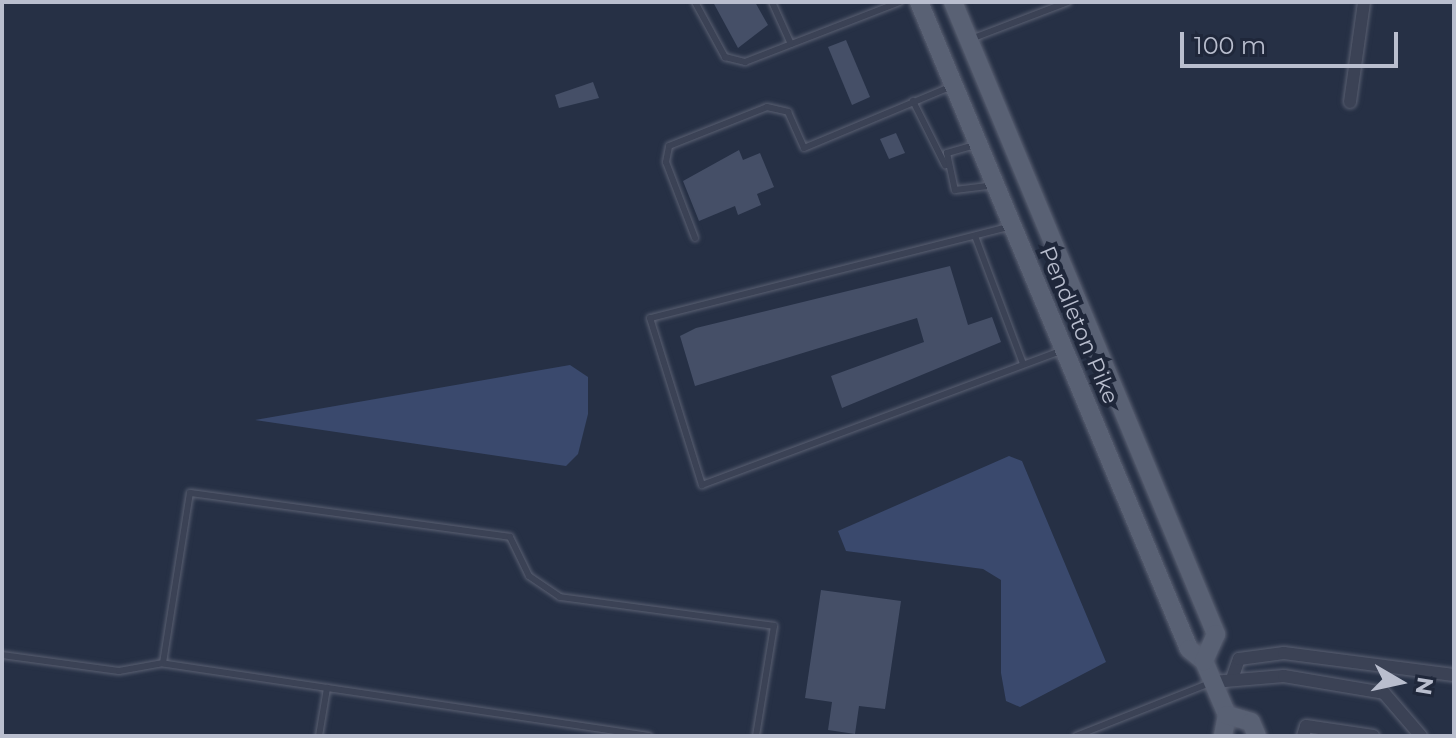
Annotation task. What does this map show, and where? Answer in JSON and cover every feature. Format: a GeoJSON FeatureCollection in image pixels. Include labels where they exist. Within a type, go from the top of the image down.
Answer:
{"type":"FeatureCollection","features":[{"type":"Feature","properties":{"kind":"main road","name":"Pendleton Pike"},"geometry":{"type":"LineString","coordinates":[[919,2],[1189,649],[1204,661],[1227,715]]}},
{"type":"Feature","properties":{"kind":"main road","name":"Pendleton Pike"},"geometry":{"type":"LineString","coordinates":[[953,2],[1216,634],[1204,661]]}},
{"type":"Feature","properties":{"kind":"main road"},"geometry":{"type":"LineString","coordinates":[[1223,736],[1227,715],[1251,722],[1257,736]]}},
{"type":"Feature","properties":{"kind":"street"},"geometry":{"type":"LineString","coordinates":[[1350,102],[1364,2]]}},
{"type":"Feature","properties":{"kind":"street"},"geometry":{"type":"LineString","coordinates":[[1233,676],[1239,659],[1284,653],[1454,675]]}},
{"type":"Feature","properties":{"kind":"street"},"geometry":{"type":"LineString","coordinates":[[1213,682],[1233,676],[1248,684],[1284,676],[1384,693],[1421,736]]}},
{"type":"Feature","properties":{"kind":"street"},"geometry":{"type":"LineString","coordinates":[[1303,735],[1306,726],[1373,736]]}},
{"type":"Feature","properties":{"kind":"lane"},"geometry":{"type":"LineString","coordinates":[[695,2],[725,57],[745,62],[900,2]]}},
{"type":"Feature","properties":{"kind":"lane"},"geometry":{"type":"LineString","coordinates":[[772,2],[791,44]]}},
{"type":"Feature","properties":{"kind":"lane"},"geometry":{"type":"LineString","coordinates":[[969,40],[1068,2]]}},
{"type":"Feature","properties":{"kind":"lane"},"geometry":{"type":"LineString","coordinates":[[695,238],[666,162],[669,146],[767,107],[788,112],[804,148],[954,85]]}},
{"type":"Feature","properties":{"kind":"lane"},"geometry":{"type":"LineString","coordinates":[[913,101],[955,190],[995,184]]}},
{"type":"Feature","properties":{"kind":"lane"},"geometry":{"type":"LineString","coordinates":[[945,165],[947,153],[978,143]]}},
{"type":"Feature","properties":{"kind":"lane"},"geometry":{"type":"LineString","coordinates":[[1011,226],[650,318],[702,485],[1063,349]]}},
{"type":"Feature","properties":{"kind":"lane"},"geometry":{"type":"LineString","coordinates":[[975,236],[1023,364]]}},
{"type":"Feature","properties":{"kind":"lane"},"geometry":{"type":"LineString","coordinates":[[163,663],[190,493],[510,537],[529,576],[560,597],[774,626],[756,736]]}},
{"type":"Feature","properties":{"kind":"lane"},"geometry":{"type":"LineString","coordinates":[[2,655],[119,671],[163,663],[649,736]]}},
{"type":"Feature","properties":{"kind":"lane"},"geometry":{"type":"LineString","coordinates":[[1076,736],[1213,682]]}},
{"type":"Feature","properties":{"kind":"lane"},"geometry":{"type":"LineString","coordinates":[[319,736],[327,688]]}},
{"type":"Feature","properties":{"kind":"water"},"geometry":{"type":"Polygon","coordinates":[[[570,365],[588,377],[588,414],[578,454],[566,466],[255,420],[570,365]]]}},
{"type":"Feature","properties":{"kind":"water"},"geometry":{"type":"Polygon","coordinates":[[[1009,456],[1022,461],[1106,662],[1020,707],[1006,701],[1001,673],[1001,580],[983,569],[846,551],[838,531],[1009,456]]]}},
{"type":"Feature","properties":{"kind":"building"},"geometry":{"type":"Polygon","coordinates":[[[713,2],[755,2],[768,25],[738,48],[713,2]]]}},
{"type":"Feature","properties":{"kind":"building"},"geometry":{"type":"Polygon","coordinates":[[[846,40],[870,97],[852,105],[828,47],[846,40]]]}},
{"type":"Feature","properties":{"kind":"building"},"geometry":{"type":"Polygon","coordinates":[[[593,82],[599,98],[559,108],[555,95],[593,82]]]}},
{"type":"Feature","properties":{"kind":"building"},"geometry":{"type":"Polygon","coordinates":[[[896,133],[905,153],[889,159],[880,139],[896,133]]]}},
{"type":"Feature","properties":{"kind":"building"},"geometry":{"type":"Polygon","coordinates":[[[739,150],[743,160],[760,153],[774,187],[757,194],[761,205],[738,215],[735,206],[699,221],[683,181],[739,150]]]}},
{"type":"Feature","properties":{"kind":"building"},"geometry":{"type":"Polygon","coordinates":[[[950,266],[968,325],[992,317],[1001,342],[842,408],[831,376],[924,342],[917,318],[695,386],[680,336],[696,328],[950,266]]]}},
{"type":"Feature","properties":{"kind":"building"},"geometry":{"type":"Polygon","coordinates":[[[821,590],[901,601],[885,709],[859,706],[855,734],[828,730],[832,702],[805,698],[821,590]]]}}]}
